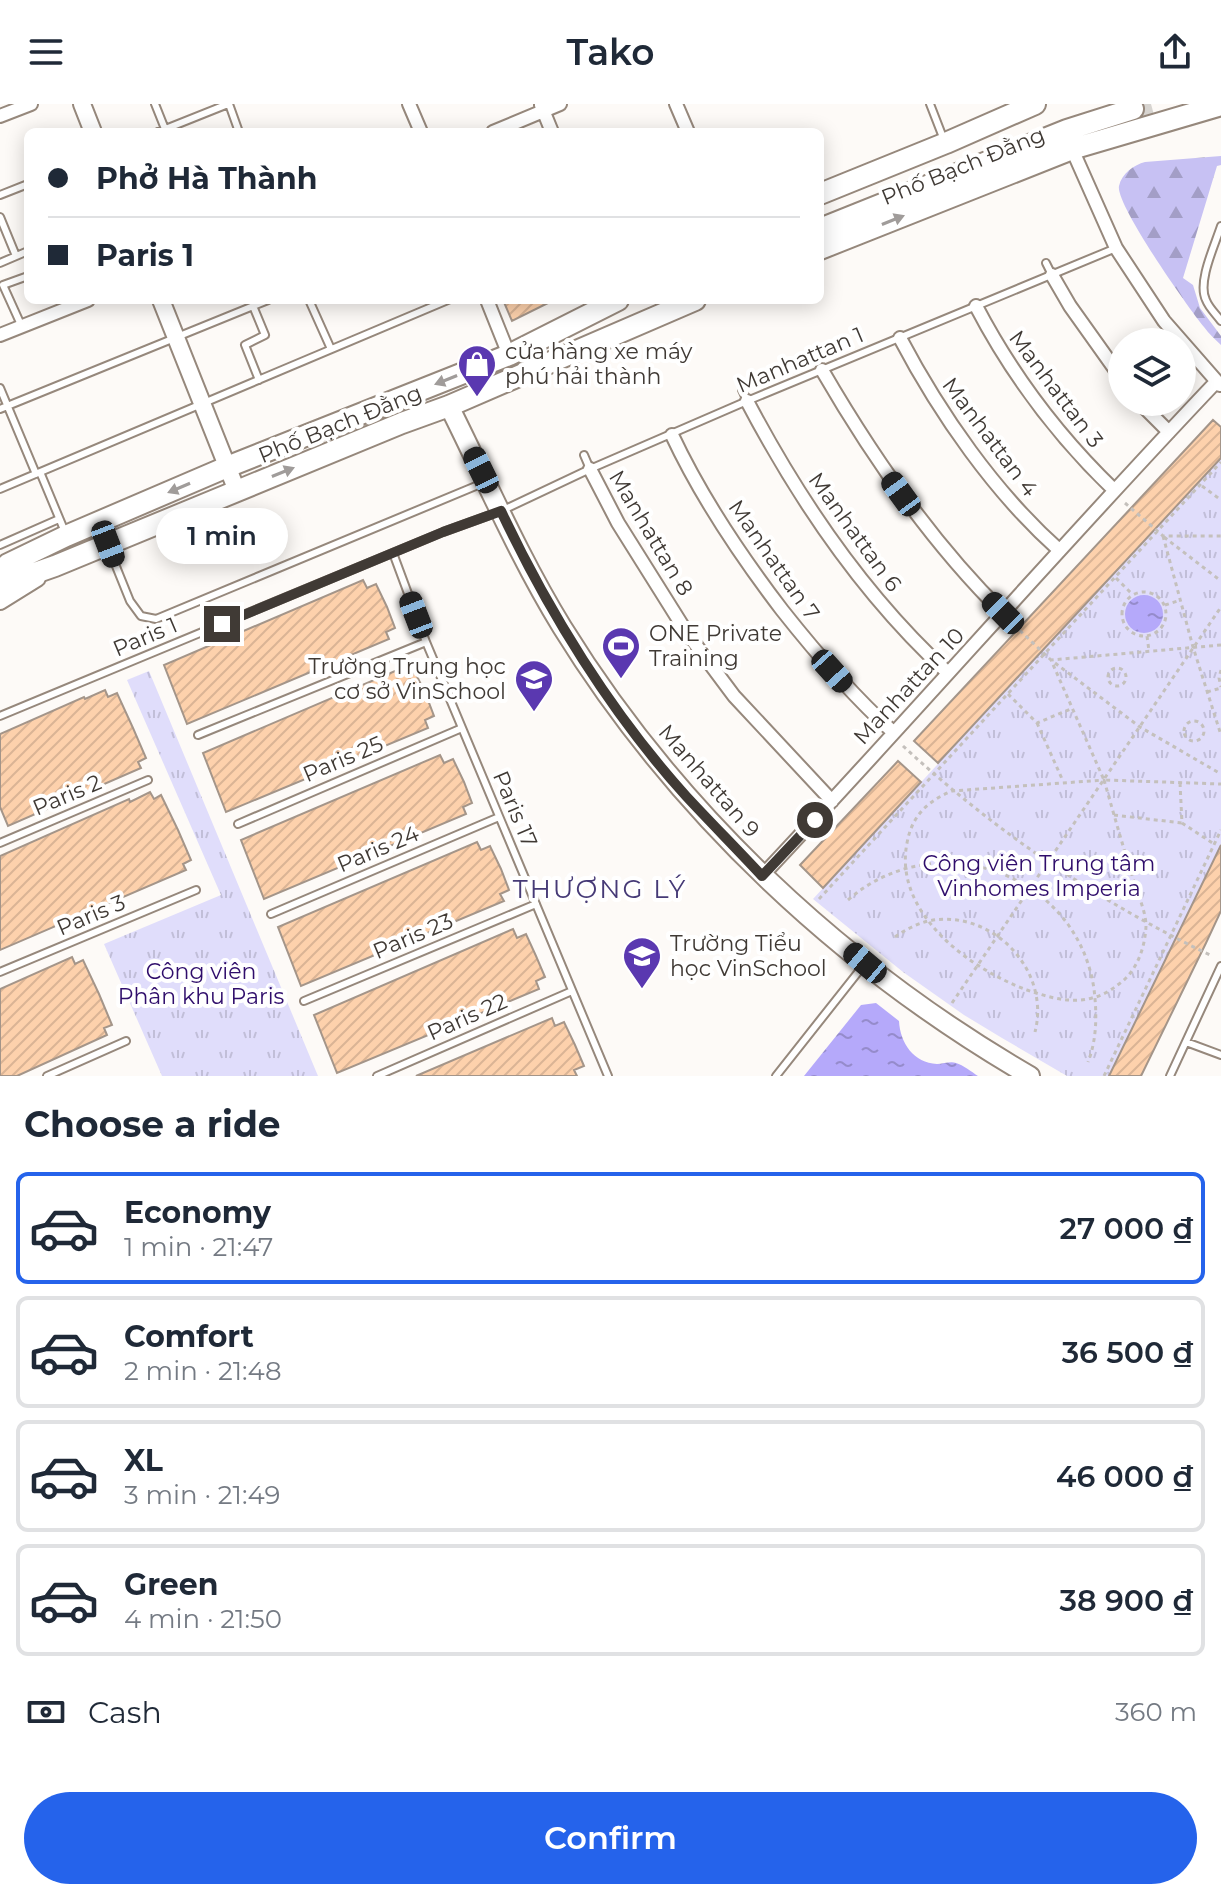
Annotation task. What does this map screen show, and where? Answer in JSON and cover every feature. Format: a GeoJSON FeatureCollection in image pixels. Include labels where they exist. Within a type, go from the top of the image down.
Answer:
{"type":"FeatureCollection","features":[{"type":"Feature","properties":{"kind":"main road","name":"Phố Bạch Đằng"},"geometry":{"type":"LineString","coordinates":[[824,192],[1035,104]]}},
{"type":"Feature","properties":{"kind":"main road"},"geometry":{"type":"LineString","coordinates":[[824,213],[1101,104]]}},
{"type":"Feature","properties":{"kind":"main road"},"geometry":{"type":"LineString","coordinates":[[1144,127],[1154,114],[1154,104]]}},
{"type":"Feature","properties":{"kind":"main road","name":"Phố Bạch Đằng"},"geometry":{"type":"LineString","coordinates":[[824,247],[1072,149],[1218,106]]}},
{"type":"Feature","properties":{"kind":"main road"},"geometry":{"type":"LineString","coordinates":[[824,227],[1067,130],[1133,109]]}},
{"type":"Feature","properties":{"kind":"main road","name":"Phố Bạch Đằng"},"geometry":{"type":"LineString","coordinates":[[0,572],[63,527],[227,467],[509,355],[610,304]]}},
{"type":"Feature","properties":{"kind":"main road"},"geometry":{"type":"LineString","coordinates":[[601,340],[654,304]]}},
{"type":"Feature","properties":{"kind":"main road","name":"Phố Bạch Đằng"},"geometry":{"type":"LineString","coordinates":[[0,582],[55,566],[449,406],[686,304]]}},
{"type":"Feature","properties":{"kind":"main road","name":"Manhattan 9"},"geometry":{"type":"LineString","coordinates":[[449,406],[536,582],[563,629],[601,685],[685,795],[762,876],[865,963],[952,1028],[1030,1076]]}},
{"type":"Feature","properties":{"kind":"street"},"geometry":{"type":"LineString","coordinates":[[0,116],[31,104]]}},
{"type":"Feature","properties":{"kind":"street"},"geometry":{"type":"LineString","coordinates":[[82,104],[91,128]]}},
{"type":"Feature","properties":{"kind":"street"},"geometry":{"type":"LineString","coordinates":[[409,104],[419,128]]}},
{"type":"Feature","properties":{"kind":"street"},"geometry":{"type":"LineString","coordinates":[[501,128],[542,108],[560,104]]}},
{"type":"Feature","properties":{"kind":"street"},"geometry":{"type":"LineString","coordinates":[[676,104],[684,128]]}},
{"type":"Feature","properties":{"kind":"street"},"geometry":{"type":"LineString","coordinates":[[542,108],[550,128]]}},
{"type":"Feature","properties":{"kind":"street"},"geometry":{"type":"LineString","coordinates":[[1072,149],[1116,248],[1164,321],[1219,384]]}},
{"type":"Feature","properties":{"kind":"street"},"geometry":{"type":"LineString","coordinates":[[1049,269],[1070,306],[1108,359]]}},
{"type":"Feature","properties":{"kind":"street"},"geometry":{"type":"LineString","coordinates":[[0,335],[77,304]]}},
{"type":"Feature","properties":{"kind":"street"},"geometry":{"type":"LineString","coordinates":[[163,304],[237,491]]}},
{"type":"Feature","properties":{"kind":"street"},"geometry":{"type":"LineString","coordinates":[[489,304],[509,355]]}},
{"type":"Feature","properties":{"kind":"street","name":"Manhattan 3"},"geometry":{"type":"LineString","coordinates":[[976,306],[992,336],[1037,401],[1087,464],[1114,490]]}},
{"type":"Feature","properties":{"kind":"street","name":"Manhattan 4"},"geometry":{"type":"LineString","coordinates":[[900,338],[916,369],[972,452],[1032,526],[1059,550]]}},
{"type":"Feature","properties":{"kind":"street"},"geometry":{"type":"LineString","coordinates":[[822,370],[917,516],[949,557],[1003,613]]}},
{"type":"Feature","properties":{"kind":"street","name":"Manhattan 10"},"geometry":{"type":"LineString","coordinates":[[762,876],[1114,490],[1219,384]]}},
{"type":"Feature","properties":{"kind":"street","name":"Manhattan 6"},"geometry":{"type":"LineString","coordinates":[[744,396],[782,464],[842,553],[883,605],[948,673]]}},
{"type":"Feature","properties":{"kind":"street"},"geometry":{"type":"LineString","coordinates":[[1153,416],[1169,432]]}},
{"type":"Feature","properties":{"kind":"street","name":"Manhattan 7"},"geometry":{"type":"LineString","coordinates":[[672,435],[684,461],[753,572],[832,671],[893,732]]}},
{"type":"Feature","properties":{"kind":"street","name":"Manhattan 8"},"geometry":{"type":"LineString","coordinates":[[590,469],[618,523],[687,633],[734,696],[832,801]]}},
{"type":"Feature","properties":{"kind":"street"},"geometry":{"type":"LineString","coordinates":[[0,601],[55,566]]}},
{"type":"Feature","properties":{"kind":"lane"},"geometry":{"type":"LineString","coordinates":[[155,104],[165,128]]}},
{"type":"Feature","properties":{"kind":"lane"},"geometry":{"type":"LineString","coordinates":[[168,128],[228,104],[237,128]]}},
{"type":"Feature","properties":{"kind":"lane"},"geometry":{"type":"LineString","coordinates":[[930,104],[946,143]]}},
{"type":"Feature","properties":{"kind":"lane"},"geometry":{"type":"LineString","coordinates":[[0,195],[24,186]]}},
{"type":"Feature","properties":{"kind":"lane"},"geometry":{"type":"LineString","coordinates":[[0,217],[16,256]]}},
{"type":"Feature","properties":{"kind":"lane"},"geometry":{"type":"LineString","coordinates":[[1221,226],[1203,289],[1205,299],[1221,321]]}},
{"type":"Feature","properties":{"kind":"lane","name":"Manhattan 1"},"geometry":{"type":"LineString","coordinates":[[501,511],[672,435],[744,396],[822,370],[900,338],[976,306],[1049,269],[1116,248]]}},
{"type":"Feature","properties":{"kind":"lane"},"geometry":{"type":"LineString","coordinates":[[0,263],[24,253]]}},
{"type":"Feature","properties":{"kind":"lane"},"geometry":{"type":"LineString","coordinates":[[22,327],[3,285],[24,277]]}},
{"type":"Feature","properties":{"kind":"lane"},"geometry":{"type":"LineString","coordinates":[[0,409],[258,304]]}},
{"type":"Feature","properties":{"kind":"lane"},"geometry":{"type":"LineString","coordinates":[[311,304],[331,349]]}},
{"type":"Feature","properties":{"kind":"lane"},"geometry":{"type":"LineString","coordinates":[[0,489],[438,304]]}},
{"type":"Feature","properties":{"kind":"lane"},"geometry":{"type":"LineString","coordinates":[[253,306],[265,335],[245,345],[259,380]]}},
{"type":"Feature","properties":{"kind":"lane"},"geometry":{"type":"LineString","coordinates":[[0,388],[63,527],[0,545]]}},
{"type":"Feature","properties":{"kind":"lane"},"geometry":{"type":"LineString","coordinates":[[584,455],[590,469]]}},
{"type":"Feature","properties":{"kind":"lane"},"geometry":{"type":"LineString","coordinates":[[108,544],[130,601],[141,616],[156,619],[487,482]]}},
{"type":"Feature","properties":{"kind":"lane","name":"Paris 1"},"geometry":{"type":"LineString","coordinates":[[0,716],[501,511]]}},
{"type":"Feature","properties":{"kind":"lane","name":"Paris 17"},"geometry":{"type":"LineString","coordinates":[[393,553],[426,642],[608,1076]]}},
{"type":"Feature","properties":{"kind":"lane"},"geometry":{"type":"LineString","coordinates":[[198,735],[426,642]]}},
{"type":"Feature","properties":{"kind":"lane","name":"Paris 25"},"geometry":{"type":"LineString","coordinates":[[238,824],[462,728]]}},
{"type":"Feature","properties":{"kind":"lane","name":"Paris 2"},"geometry":{"type":"LineString","coordinates":[[0,843],[148,780]]}},
{"type":"Feature","properties":{"kind":"lane","name":"Paris 24"},"geometry":{"type":"LineString","coordinates":[[271,914],[499,817]]}},
{"type":"Feature","properties":{"kind":"lane","name":"Paris 3"},"geometry":{"type":"LineString","coordinates":[[0,972],[196,890]]}},
{"type":"Feature","properties":{"kind":"lane","name":"Paris 23"},"geometry":{"type":"LineString","coordinates":[[304,1001],[536,904]]}},
{"type":"Feature","properties":{"kind":"lane"},"geometry":{"type":"LineString","coordinates":[[776,1076],[865,963]]}},
{"type":"Feature","properties":{"kind":"lane"},"geometry":{"type":"LineString","coordinates":[[1170,1076],[1221,966]]}},
{"type":"Feature","properties":{"kind":"lane","name":"Paris 22"},"geometry":{"type":"LineString","coordinates":[[377,1076],[572,991]]}},
{"type":"Feature","properties":{"kind":"lane"},"geometry":{"type":"LineString","coordinates":[[47,1076],[126,1041]]}},
{"type":"Feature","properties":{"kind":"lane"},"geometry":{"type":"LineString","coordinates":[[1186,1042],[1221,1055]]}},
{"type":"Feature","properties":{"kind":"path"},"geometry":{"type":"LineString","coordinates":[[819,899],[1221,462]]}},
{"type":"Feature","properties":{"kind":"path"},"geometry":{"type":"LineString","coordinates":[[1200,485],[1221,500]]}},
{"type":"Feature","properties":{"kind":"path"},"geometry":{"type":"LineString","coordinates":[[1125,503],[1221,581]]}},
{"type":"Feature","properties":{"kind":"path"},"geometry":{"type":"LineString","coordinates":[[1163,536],[1221,536]]}},
{"type":"Feature","properties":{"kind":"path"},"geometry":{"type":"LineString","coordinates":[[1163,536],[1221,735]]}},
{"type":"Feature","properties":{"kind":"path"},"geometry":{"type":"LineString","coordinates":[[1116,577],[1133,595]]}},
{"type":"Feature","properties":{"kind":"path"},"geometry":{"type":"LineString","coordinates":[[1141,592],[1155,594],[1165,606],[1162,627],[1147,636],[1131,632],[1123,620],[1123,605],[1141,592]]}},
{"type":"Feature","properties":{"kind":"path"},"geometry":{"type":"LineString","coordinates":[[1165,606],[1181,600]]}},
{"type":"Feature","properties":{"kind":"path"},"geometry":{"type":"LineString","coordinates":[[952,1003],[1221,607]]}},
{"type":"Feature","properties":{"kind":"path"},"geometry":{"type":"LineString","coordinates":[[1014,625],[1044,655],[1140,727],[1221,774]]}},
{"type":"Feature","properties":{"kind":"path"},"geometry":{"type":"LineString","coordinates":[[1147,636],[1149,651]]}},
{"type":"Feature","properties":{"kind":"path"},"geometry":{"type":"LineString","coordinates":[[1051,660],[1221,645]]}},
{"type":"Feature","properties":{"kind":"path"},"geometry":{"type":"LineString","coordinates":[[1051,660],[1104,780],[1146,923],[1142,949],[1136,966],[1124,980],[1095,998],[1063,1000],[1036,993],[1003,981],[977,966],[928,921],[912,893],[905,868],[908,835],[915,820],[934,799],[952,791],[1104,780],[1221,784]]}},
{"type":"Feature","properties":{"kind":"path"},"geometry":{"type":"LineString","coordinates":[[1118,668],[1125,673],[1126,679],[1120,686],[1109,682],[1108,673],[1113,669],[1118,668]]}},
{"type":"Feature","properties":{"kind":"path"},"geometry":{"type":"LineString","coordinates":[[1207,692],[1221,688],[1221,670]]}},
{"type":"Feature","properties":{"kind":"path"},"geometry":{"type":"LineString","coordinates":[[1008,694],[1037,723],[1064,783]]}},
{"type":"Feature","properties":{"kind":"path"},"geometry":{"type":"LineString","coordinates":[[1037,723],[1073,708]]}},
{"type":"Feature","properties":{"kind":"path"},"geometry":{"type":"LineString","coordinates":[[1188,723],[1201,723],[1205,732],[1202,738],[1197,741],[1188,739],[1184,730],[1188,723]]}},
{"type":"Feature","properties":{"kind":"path"},"geometry":{"type":"LineString","coordinates":[[903,746],[995,826],[1048,863],[1146,923],[1210,955]]}},
{"type":"Feature","properties":{"kind":"path"},"geometry":{"type":"LineString","coordinates":[[1180,783],[1182,823]]}},
{"type":"Feature","properties":{"kind":"path"},"geometry":{"type":"LineString","coordinates":[[1114,815],[1182,823],[1214,844]]}},
{"type":"Feature","properties":{"kind":"path"},"geometry":{"type":"LineString","coordinates":[[1104,1076],[1221,830]]}},
{"type":"Feature","properties":{"kind":"path"},"geometry":{"type":"LineString","coordinates":[[848,900],[888,874],[905,868],[946,863],[988,868],[1030,889],[1057,912],[1074,933],[1088,962],[1095,998],[1096,1029],[1088,1062]]}},
{"type":"Feature","properties":{"kind":"path"},"geometry":{"type":"LineString","coordinates":[[895,937],[910,927],[939,920],[975,925],[997,937],[1023,961],[1036,993],[1039,1014],[1035,1032]]}},
{"type":"Feature","properties":{"kind":"green space"},"geometry":{"type":"Polygon","coordinates":[[[1221,156],[1221,165],[1217,166],[1183,278],[1193,285],[1200,308],[1221,336],[1221,345],[1196,317],[1154,256],[1128,213],[1119,186],[1129,170],[1145,162],[1221,156]]]}},
{"type":"Feature","properties":{"kind":"green space","name":"Công viên Trung tâm Vinhomes Imperia"},"geometry":{"type":"Polygon","coordinates":[[[1221,458],[1221,845],[1109,1076],[1067,1076],[964,1015],[903,972],[813,899],[1221,458]]]}},
{"type":"Feature","properties":{"kind":"green space","name":"Công viên Phân khu Paris"},"geometry":{"type":"Polygon","coordinates":[[[149,671],[318,1076],[162,1076],[104,944],[221,895],[127,680],[149,671]]]}},
{"type":"Feature","properties":{"kind":"water"},"geometry":{"type":"Polygon","coordinates":[[[1144,595],[1158,600],[1163,614],[1158,628],[1144,633],[1130,628],[1125,614],[1130,600],[1144,595]]]}},
{"type":"Feature","properties":{"kind":"water"},"geometry":{"type":"Polygon","coordinates":[[[876,1003],[899,1021],[905,1044],[915,1056],[929,1063],[956,1063],[978,1076],[804,1076],[861,1005],[876,1003]]]}},
{"type":"Feature","properties":{"kind":"building"},"geometry":{"type":"Polygon","coordinates":[[[505,304],[546,304],[512,321],[505,304]]]}},
{"type":"Feature","properties":{"kind":"building"},"geometry":{"type":"Polygon","coordinates":[[[1213,420],[1221,427],[1221,458],[938,763],[914,741],[1213,420]]]}},
{"type":"Feature","properties":{"kind":"building"},"geometry":{"type":"Polygon","coordinates":[[[363,580],[367,588],[376,584],[387,607],[395,628],[386,632],[389,639],[187,724],[164,665],[363,580]]]}},
{"type":"Feature","properties":{"kind":"building"},"geometry":{"type":"Polygon","coordinates":[[[402,668],[406,676],[415,672],[426,695],[434,716],[425,720],[428,728],[226,812],[203,753],[402,668]]]}},
{"type":"Feature","properties":{"kind":"building"},"geometry":{"type":"Polygon","coordinates":[[[105,690],[108,697],[117,693],[146,758],[138,762],[141,768],[8,826],[0,807],[0,734],[105,690]]]}},
{"type":"Feature","properties":{"kind":"building"},"geometry":{"type":"Polygon","coordinates":[[[440,755],[444,763],[453,759],[464,782],[472,803],[463,807],[466,814],[264,899],[241,840],[440,755]]]}},
{"type":"Feature","properties":{"kind":"building"},"geometry":{"type":"Polygon","coordinates":[[[898,761],[921,782],[823,888],[800,865],[898,761]]]}},
{"type":"Feature","properties":{"kind":"building"},"geometry":{"type":"Polygon","coordinates":[[[150,792],[154,799],[161,795],[178,830],[191,860],[183,864],[186,870],[0,950],[0,856],[150,792]]]}},
{"type":"Feature","properties":{"kind":"building"},"geometry":{"type":"Polygon","coordinates":[[[477,842],[481,850],[490,846],[501,869],[509,890],[500,894],[504,901],[301,986],[278,927],[477,842]]]}},
{"type":"Feature","properties":{"kind":"building"},"geometry":{"type":"Polygon","coordinates":[[[1221,845],[1221,911],[1206,943],[1141,1076],[1109,1076],[1221,845]]]}},
{"type":"Feature","properties":{"kind":"building"},"geometry":{"type":"Polygon","coordinates":[[[513,929],[517,938],[526,934],[536,956],[545,977],[536,981],[539,989],[337,1073],[314,1015],[513,929]]]}},
{"type":"Feature","properties":{"kind":"building"},"geometry":{"type":"Polygon","coordinates":[[[72,957],[75,964],[83,960],[99,994],[112,1025],[104,1028],[107,1035],[17,1076],[0,1076],[0,989],[72,957]]]}},
{"type":"Feature","properties":{"kind":"building"},"geometry":{"type":"Polygon","coordinates":[[[552,1018],[555,1026],[564,1022],[575,1045],[584,1066],[574,1070],[577,1076],[416,1076],[552,1018]]]}},
{"type":"Feature","properties":{"kind":"tunnel"},"geometry":{"type":"LineString","coordinates":[[1133,109],[1151,104]]}},
{"type":"Feature","properties":{"kind":"place","name":"cửa hàng xe máy phú hải thành"},"geometry":{"type":"Point","coordinates":[477,398]}},
{"type":"Feature","properties":{"kind":"place","name":"ONE Private Training"},"geometry":{"type":"Point","coordinates":[621,680]}},
{"type":"Feature","properties":{"kind":"place","name":"Trường Trung học cơ sở VinSchool"},"geometry":{"type":"Point","coordinates":[534,713]}},
{"type":"Feature","properties":{"kind":"place","name":"Trường Tiểu học VinSchool"},"geometry":{"type":"Point","coordinates":[642,990]}},
{"type":"Feature","properties":{"kind":"district","name":"THƯỢNG LÝ"},"geometry":{"type":"Point","coordinates":[600,889]}},
{"type":"Feature","properties":{"kind":"route"},"geometry":{"type":"LineString","coordinates":[[222,624],[501,511],[563,629],[601,685],[685,795],[762,876],[815,820]]}}]}
